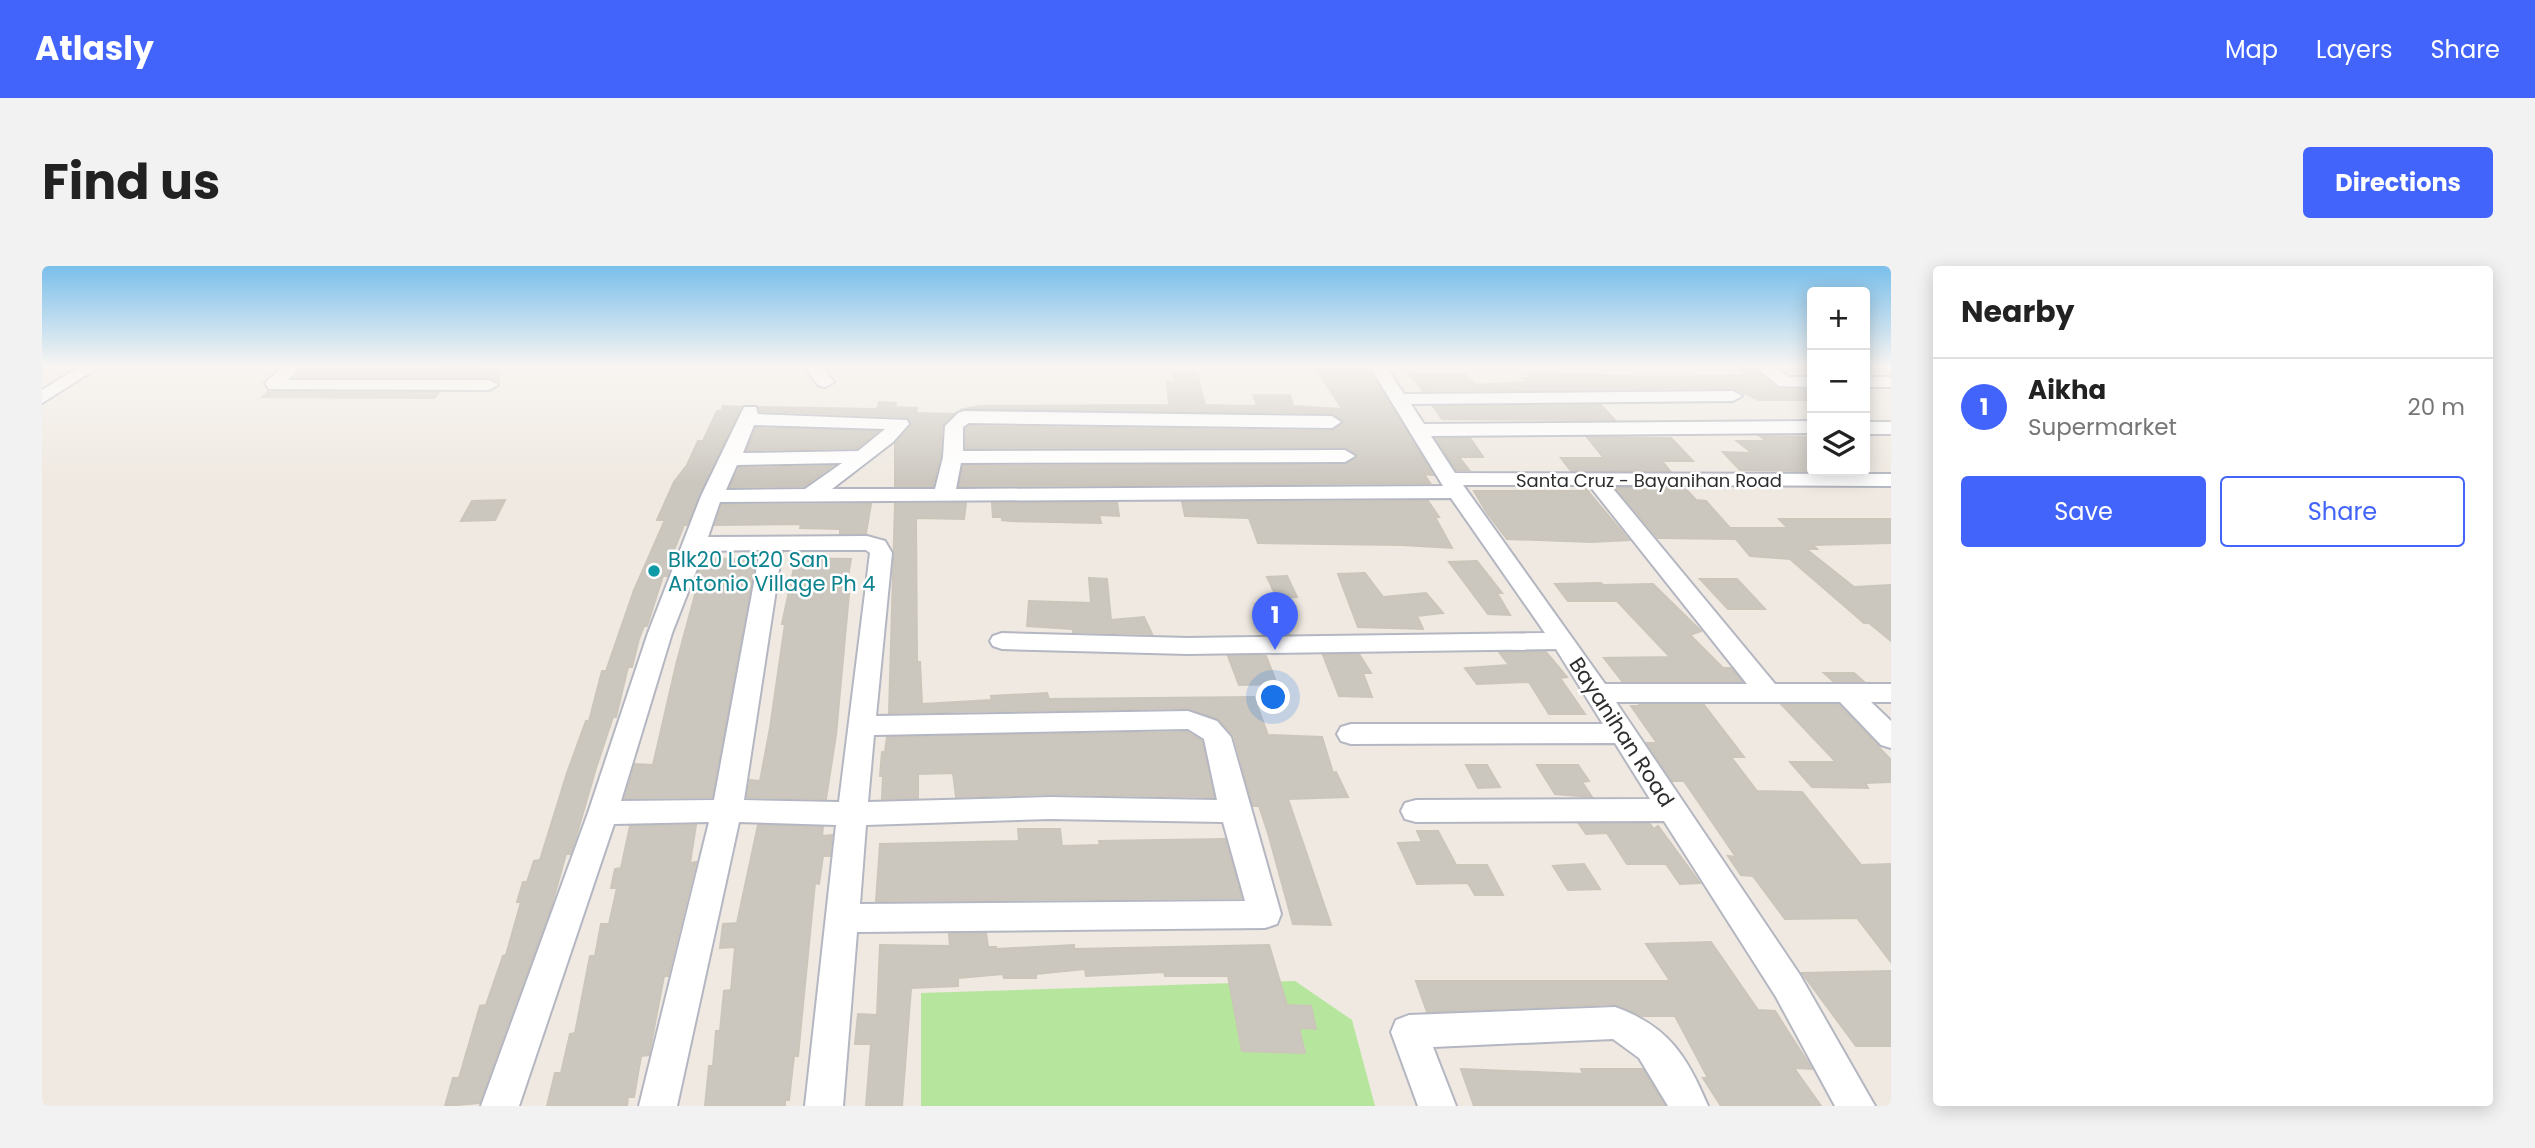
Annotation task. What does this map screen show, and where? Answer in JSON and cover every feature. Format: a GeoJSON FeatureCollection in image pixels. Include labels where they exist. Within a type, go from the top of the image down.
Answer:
{"type":"FeatureCollection","features":[{"type":"Feature","properties":{"kind":"street","name":"Bayanihan Road"},"geometry":{"type":"LineString","coordinates":[[1401,404],[1453,486],[1563,641],[1788,986],[1856,1106]]}},
{"type":"Feature","properties":{"kind":"street"},"geometry":{"type":"LineString","coordinates":[[944,494],[953,457],[954,426],[964,417],[1329,414],[1359,492]]}},
{"type":"Feature","properties":{"kind":"street"},"geometry":{"type":"LineString","coordinates":[[500,1106],[603,813],[660,634],[695,544],[703,513],[731,459],[749,415],[900,424],[898,429],[807,497]]}},
{"type":"Feature","properties":{"kind":"street"},"geometry":{"type":"LineString","coordinates":[[1418,430],[1807,427]]}},
{"type":"Feature","properties":{"kind":"street"},"geometry":{"type":"LineString","coordinates":[[1870,428],[1891,428]]}},
{"type":"Feature","properties":{"kind":"street"},"geometry":{"type":"LineString","coordinates":[[953,457],[1345,456]]}},
{"type":"Feature","properties":{"kind":"street"},"geometry":{"type":"LineString","coordinates":[[731,459],[859,457]]}},
{"type":"Feature","properties":{"kind":"street"},"geometry":{"type":"LineString","coordinates":[[1595,480],[1769,694]]}},
{"type":"Feature","properties":{"kind":"street","name":"Santa Cruz - Bayanihan Road"},"geometry":{"type":"LineString","coordinates":[[1453,486],[1595,480],[1890,481]]}},
{"type":"Feature","properties":{"kind":"street"},"geometry":{"type":"LineString","coordinates":[[711,496],[1359,492],[1453,486]]}},
{"type":"Feature","properties":{"kind":"street"},"geometry":{"type":"LineString","coordinates":[[695,544],[852,543],[877,546],[880,553],[860,726],[854,814],[824,1106]]}},
{"type":"Feature","properties":{"kind":"street"},"geometry":{"type":"LineString","coordinates":[[659,1106],[726,811],[772,544]]}},
{"type":"Feature","properties":{"kind":"street"},"geometry":{"type":"LineString","coordinates":[[1002,640],[1175,646],[1563,641]]}},
{"type":"Feature","properties":{"kind":"street"},"geometry":{"type":"LineString","coordinates":[[1595,693],[1891,693]]}},
{"type":"Feature","properties":{"kind":"street"},"geometry":{"type":"LineString","coordinates":[[1848,694],[1891,738]]}},
{"type":"Feature","properties":{"kind":"street"},"geometry":{"type":"LineString","coordinates":[[842,918],[1265,914],[1217,737],[1211,728],[1201,723],[1188,720],[860,726]]}},
{"type":"Feature","properties":{"kind":"street"},"geometry":{"type":"LineString","coordinates":[[1351,734],[1622,733]]}},
{"type":"Feature","properties":{"kind":"street"},"geometry":{"type":"LineString","coordinates":[[603,813],[726,811],[854,814],[1050,808],[1235,811]]}},
{"type":"Feature","properties":{"kind":"street"},"geometry":{"type":"LineString","coordinates":[[1416,811],[1672,810]]}},
{"type":"Feature","properties":{"kind":"street"},"geometry":{"type":"LineString","coordinates":[[1437,1106],[1409,1032],[1615,1023],[1632,1029],[1649,1041],[1689,1106]]}},
{"type":"Feature","properties":{"kind":"green space"},"geometry":{"type":"Polygon","coordinates":[[[1295,981],[1352,1020],[1375,1106],[921,1106],[921,993],[1295,981]]]}},
{"type":"Feature","properties":{"kind":"building"},"geometry":{"type":"Polygon","coordinates":[[[878,404],[896,404],[895,407],[917,408],[916,413],[953,414],[942,426],[940,457],[933,486],[895,486],[895,444],[911,426],[907,417],[760,411],[759,407],[877,409],[878,404]]]}},
{"type":"Feature","properties":{"kind":"building"},"geometry":{"type":"Polygon","coordinates":[[[1293,404],[1342,409],[1339,404],[1391,404],[1433,475],[1424,474],[1430,483],[959,486],[963,466],[1346,464],[1357,455],[1345,447],[966,448],[966,428],[970,426],[1332,431],[1343,423],[1332,413],[960,410],[979,406],[1293,404]]]}},
{"type":"Feature","properties":{"kind":"building"},"geometry":{"type":"Polygon","coordinates":[[[1601,405],[1615,420],[1442,419],[1433,406],[1601,405]]]}},
{"type":"Feature","properties":{"kind":"building"},"geometry":{"type":"Polygon","coordinates":[[[723,406],[741,407],[687,525],[684,525],[667,576],[663,576],[647,626],[644,626],[639,639],[632,667],[628,667],[616,717],[613,717],[596,768],[576,837],[570,854],[566,854],[552,904],[479,1103],[445,1106],[453,1078],[459,1078],[480,1006],[486,1005],[503,956],[506,955],[521,902],[517,902],[523,882],[527,882],[534,861],[540,860],[567,773],[586,721],[589,721],[602,671],[606,671],[634,590],[665,520],[657,520],[674,482],[687,465],[698,441],[703,441],[717,411],[721,411],[723,406]]]}},
{"type":"Feature","properties":{"kind":"building"},"geometry":{"type":"Polygon","coordinates":[[[756,428],[878,431],[857,448],[747,450],[756,428]]]}},
{"type":"Feature","properties":{"kind":"building"},"geometry":{"type":"Polygon","coordinates":[[[1760,436],[1807,437],[1807,471],[1740,470],[1723,452],[1752,453],[1737,441],[1766,441],[1760,436]]]}},
{"type":"Feature","properties":{"kind":"building"},"geometry":{"type":"Polygon","coordinates":[[[1587,437],[1671,438],[1693,461],[1662,461],[1670,471],[1571,471],[1561,458],[1604,458],[1587,437]]]}},
{"type":"Feature","properties":{"kind":"building"},"geometry":{"type":"Polygon","coordinates":[[[1470,438],[1483,457],[1459,457],[1469,470],[1456,470],[1436,439],[1470,438]]]}},
{"type":"Feature","properties":{"kind":"building"},"geometry":{"type":"Polygon","coordinates":[[[832,466],[804,486],[730,487],[739,468],[832,466]]]}},
{"type":"Feature","properties":{"kind":"building"},"geometry":{"type":"Polygon","coordinates":[[[1616,488],[1685,488],[1696,500],[1706,501],[1730,528],[1788,528],[1779,519],[1891,519],[1891,543],[1813,545],[1817,549],[1806,549],[1854,587],[1891,585],[1891,641],[1869,623],[1864,623],[1790,559],[1750,556],[1736,539],[1658,538],[1616,488]]]}},
{"type":"Feature","properties":{"kind":"building"},"geometry":{"type":"Polygon","coordinates":[[[1474,491],[1588,491],[1629,540],[1591,542],[1507,539],[1474,491]]]}},
{"type":"Feature","properties":{"kind":"building"},"geometry":{"type":"Polygon","coordinates":[[[505,500],[495,520],[461,521],[472,501],[505,500]]]}},
{"type":"Feature","properties":{"kind":"building"},"geometry":{"type":"Polygon","coordinates":[[[1428,501],[1439,517],[1435,517],[1452,548],[1258,543],[1249,518],[1185,516],[1182,502],[1428,501]]]}},
{"type":"Feature","properties":{"kind":"building"},"geometry":{"type":"Polygon","coordinates":[[[1117,502],[1119,516],[1099,515],[1101,523],[1002,520],[1002,517],[993,517],[992,503],[1117,502]]]}},
{"type":"Feature","properties":{"kind":"building"},"geometry":{"type":"Polygon","coordinates":[[[966,503],[964,519],[916,518],[917,662],[920,662],[922,704],[992,700],[991,696],[1047,693],[1049,699],[1254,697],[1268,735],[1322,737],[1333,773],[1336,772],[1348,797],[1288,799],[1331,925],[1293,924],[1268,833],[1259,806],[1253,806],[1234,736],[1218,719],[1188,708],[889,713],[895,504],[966,503]]]}},
{"type":"Feature","properties":{"kind":"building"},"geometry":{"type":"Polygon","coordinates":[[[871,504],[866,533],[840,534],[840,529],[800,528],[801,524],[715,525],[722,505],[871,504]]]}},
{"type":"Feature","properties":{"kind":"building"},"geometry":{"type":"Polygon","coordinates":[[[704,558],[756,560],[712,797],[625,798],[635,764],[653,765],[700,576],[697,576],[704,558]]]}},
{"type":"Feature","properties":{"kind":"building"},"geometry":{"type":"Polygon","coordinates":[[[796,558],[851,559],[845,594],[849,594],[836,735],[826,799],[747,797],[750,780],[760,781],[785,624],[782,624],[796,558]]]}},
{"type":"Feature","properties":{"kind":"building"},"geometry":{"type":"Polygon","coordinates":[[[1477,561],[1502,593],[1497,593],[1510,615],[1488,614],[1449,562],[1477,561]]]}},
{"type":"Feature","properties":{"kind":"building"},"geometry":{"type":"Polygon","coordinates":[[[1365,573],[1383,597],[1426,593],[1443,613],[1417,616],[1423,629],[1358,627],[1338,574],[1365,573]]]}},
{"type":"Feature","properties":{"kind":"building"},"geometry":{"type":"Polygon","coordinates":[[[1287,576],[1297,597],[1277,598],[1267,577],[1287,576]]]}},
{"type":"Feature","properties":{"kind":"building"},"geometry":{"type":"Polygon","coordinates":[[[1089,578],[1107,579],[1111,620],[1144,617],[1152,634],[1073,632],[1073,629],[1027,626],[1029,601],[1091,603],[1089,578]]]}},
{"type":"Feature","properties":{"kind":"building"},"geometry":{"type":"Polygon","coordinates":[[[1700,579],[1737,579],[1765,609],[1728,609],[1700,579]]]}},
{"type":"Feature","properties":{"kind":"building"},"geometry":{"type":"Polygon","coordinates":[[[1555,584],[1653,584],[1701,631],[1690,635],[1723,668],[1731,668],[1742,681],[1622,681],[1604,658],[1670,657],[1617,601],[1568,601],[1555,584]]]}},
{"type":"Feature","properties":{"kind":"building"},"geometry":{"type":"Polygon","coordinates":[[[1255,604],[1277,604],[1289,634],[1266,634],[1255,604]]]}},
{"type":"Feature","properties":{"kind":"building"},"geometry":{"type":"Polygon","coordinates":[[[1499,652],[1546,652],[1567,677],[1560,678],[1585,714],[1549,714],[1529,682],[1477,684],[1465,668],[1509,665],[1499,652]]]}},
{"type":"Feature","properties":{"kind":"building"},"geometry":{"type":"Polygon","coordinates":[[[1359,654],[1371,673],[1363,673],[1372,697],[1339,696],[1323,655],[1359,654]]]}},
{"type":"Feature","properties":{"kind":"building"},"geometry":{"type":"Polygon","coordinates":[[[1228,656],[1266,656],[1277,684],[1239,685],[1228,656]]]}},
{"type":"Feature","properties":{"kind":"building"},"geometry":{"type":"Polygon","coordinates":[[[1824,673],[1854,673],[1863,681],[1833,681],[1824,673]]]}},
{"type":"Feature","properties":{"kind":"building"},"geometry":{"type":"Polygon","coordinates":[[[1704,705],[1744,757],[1731,757],[1757,791],[1802,792],[1861,865],[1891,864],[1891,962],[1857,918],[1785,919],[1753,876],[1741,875],[1728,856],[1736,857],[1684,781],[1672,781],[1647,743],[1657,743],[1631,706],[1704,705]]]}},
{"type":"Feature","properties":{"kind":"building"},"geometry":{"type":"Polygon","coordinates":[[[1782,705],[1839,705],[1891,760],[1891,782],[1865,783],[1868,788],[1812,787],[1790,762],[1836,762],[1782,705]]]}},
{"type":"Feature","properties":{"kind":"building"},"geometry":{"type":"Polygon","coordinates":[[[1187,732],[1202,741],[1214,797],[1050,794],[956,797],[953,773],[918,774],[918,798],[882,799],[883,776],[880,776],[882,752],[885,752],[887,737],[1187,732]]]}},
{"type":"Feature","properties":{"kind":"building"},"geometry":{"type":"Polygon","coordinates":[[[1466,765],[1487,765],[1500,787],[1478,788],[1466,765]]]}},
{"type":"Feature","properties":{"kind":"building"},"geometry":{"type":"Polygon","coordinates":[[[1537,765],[1578,765],[1589,781],[1582,782],[1592,797],[1555,794],[1537,765]]]}},
{"type":"Feature","properties":{"kind":"building"},"geometry":{"type":"Polygon","coordinates":[[[1579,824],[1650,824],[1654,829],[1658,826],[1700,883],[1680,884],[1666,864],[1627,864],[1607,833],[1586,834],[1579,824]]]}},
{"type":"Feature","properties":{"kind":"building"},"geometry":{"type":"Polygon","coordinates":[[[696,825],[690,863],[696,862],[668,976],[664,976],[649,1055],[641,1056],[634,1097],[628,1097],[627,1106],[547,1106],[555,1073],[561,1073],[570,1034],[575,1033],[590,956],[595,956],[601,924],[609,924],[617,888],[611,888],[615,869],[621,868],[630,826],[696,825]]]}},
{"type":"Feature","properties":{"kind":"building"},"geometry":{"type":"Polygon","coordinates":[[[758,825],[823,827],[822,836],[832,835],[830,856],[823,856],[819,884],[815,883],[798,1056],[794,1056],[789,1100],[785,1100],[785,1106],[705,1106],[709,1066],[713,1066],[716,1031],[720,1031],[724,991],[731,990],[735,947],[720,948],[723,924],[737,923],[758,825]]]}},
{"type":"Feature","properties":{"kind":"building"},"geometry":{"type":"Polygon","coordinates":[[[1018,829],[1060,829],[1062,846],[1100,845],[1099,841],[1225,839],[1242,898],[876,901],[880,844],[1019,841],[1018,829]]]}},
{"type":"Feature","properties":{"kind":"building"},"geometry":{"type":"Polygon","coordinates":[[[1417,831],[1438,831],[1456,865],[1487,865],[1503,895],[1475,895],[1468,883],[1417,884],[1398,843],[1422,842],[1417,831]]]}},
{"type":"Feature","properties":{"kind":"building"},"geometry":{"type":"Polygon","coordinates":[[[1584,864],[1600,889],[1568,890],[1553,866],[1584,864]]]}},
{"type":"Feature","properties":{"kind":"building"},"geometry":{"type":"Polygon","coordinates":[[[986,933],[988,947],[996,949],[1074,945],[1074,949],[1269,945],[1287,1005],[1311,1006],[1316,1029],[1299,1028],[1305,1053],[1242,1051],[1228,976],[1165,976],[1164,972],[1086,976],[1085,969],[1036,974],[1036,978],[1004,978],[1003,974],[958,978],[958,986],[911,988],[902,1106],[866,1106],[871,1044],[855,1044],[858,1014],[877,1015],[880,945],[950,946],[949,934],[986,933]]]}},
{"type":"Feature","properties":{"kind":"building"},"geometry":{"type":"Polygon","coordinates":[[[1711,942],[1758,1010],[1775,1011],[1812,1069],[1794,1068],[1821,1106],[1721,1106],[1703,1078],[1708,1078],[1675,1016],[1642,1016],[1615,1004],[1427,1012],[1416,981],[1670,981],[1646,944],[1711,942]]]}},
{"type":"Feature","properties":{"kind":"building"},"geometry":{"type":"Polygon","coordinates":[[[1891,971],[1891,1046],[1856,1046],[1802,973],[1891,971]]]}},
{"type":"Feature","properties":{"kind":"building"},"geometry":{"type":"Polygon","coordinates":[[[1461,1069],[1583,1074],[1581,1069],[1643,1069],[1665,1106],[1474,1106],[1461,1069]]]}},
{"type":"Feature","properties":{"kind":"place","name":"Blk20 Lot20 San Antonio Village Ph 4"},"geometry":{"type":"Point","coordinates":[654,571]}},
{"type":"Feature","properties":{"kind":"place","name":"Aikha"},"geometry":{"type":"Point","coordinates":[1275,650]}}]}
